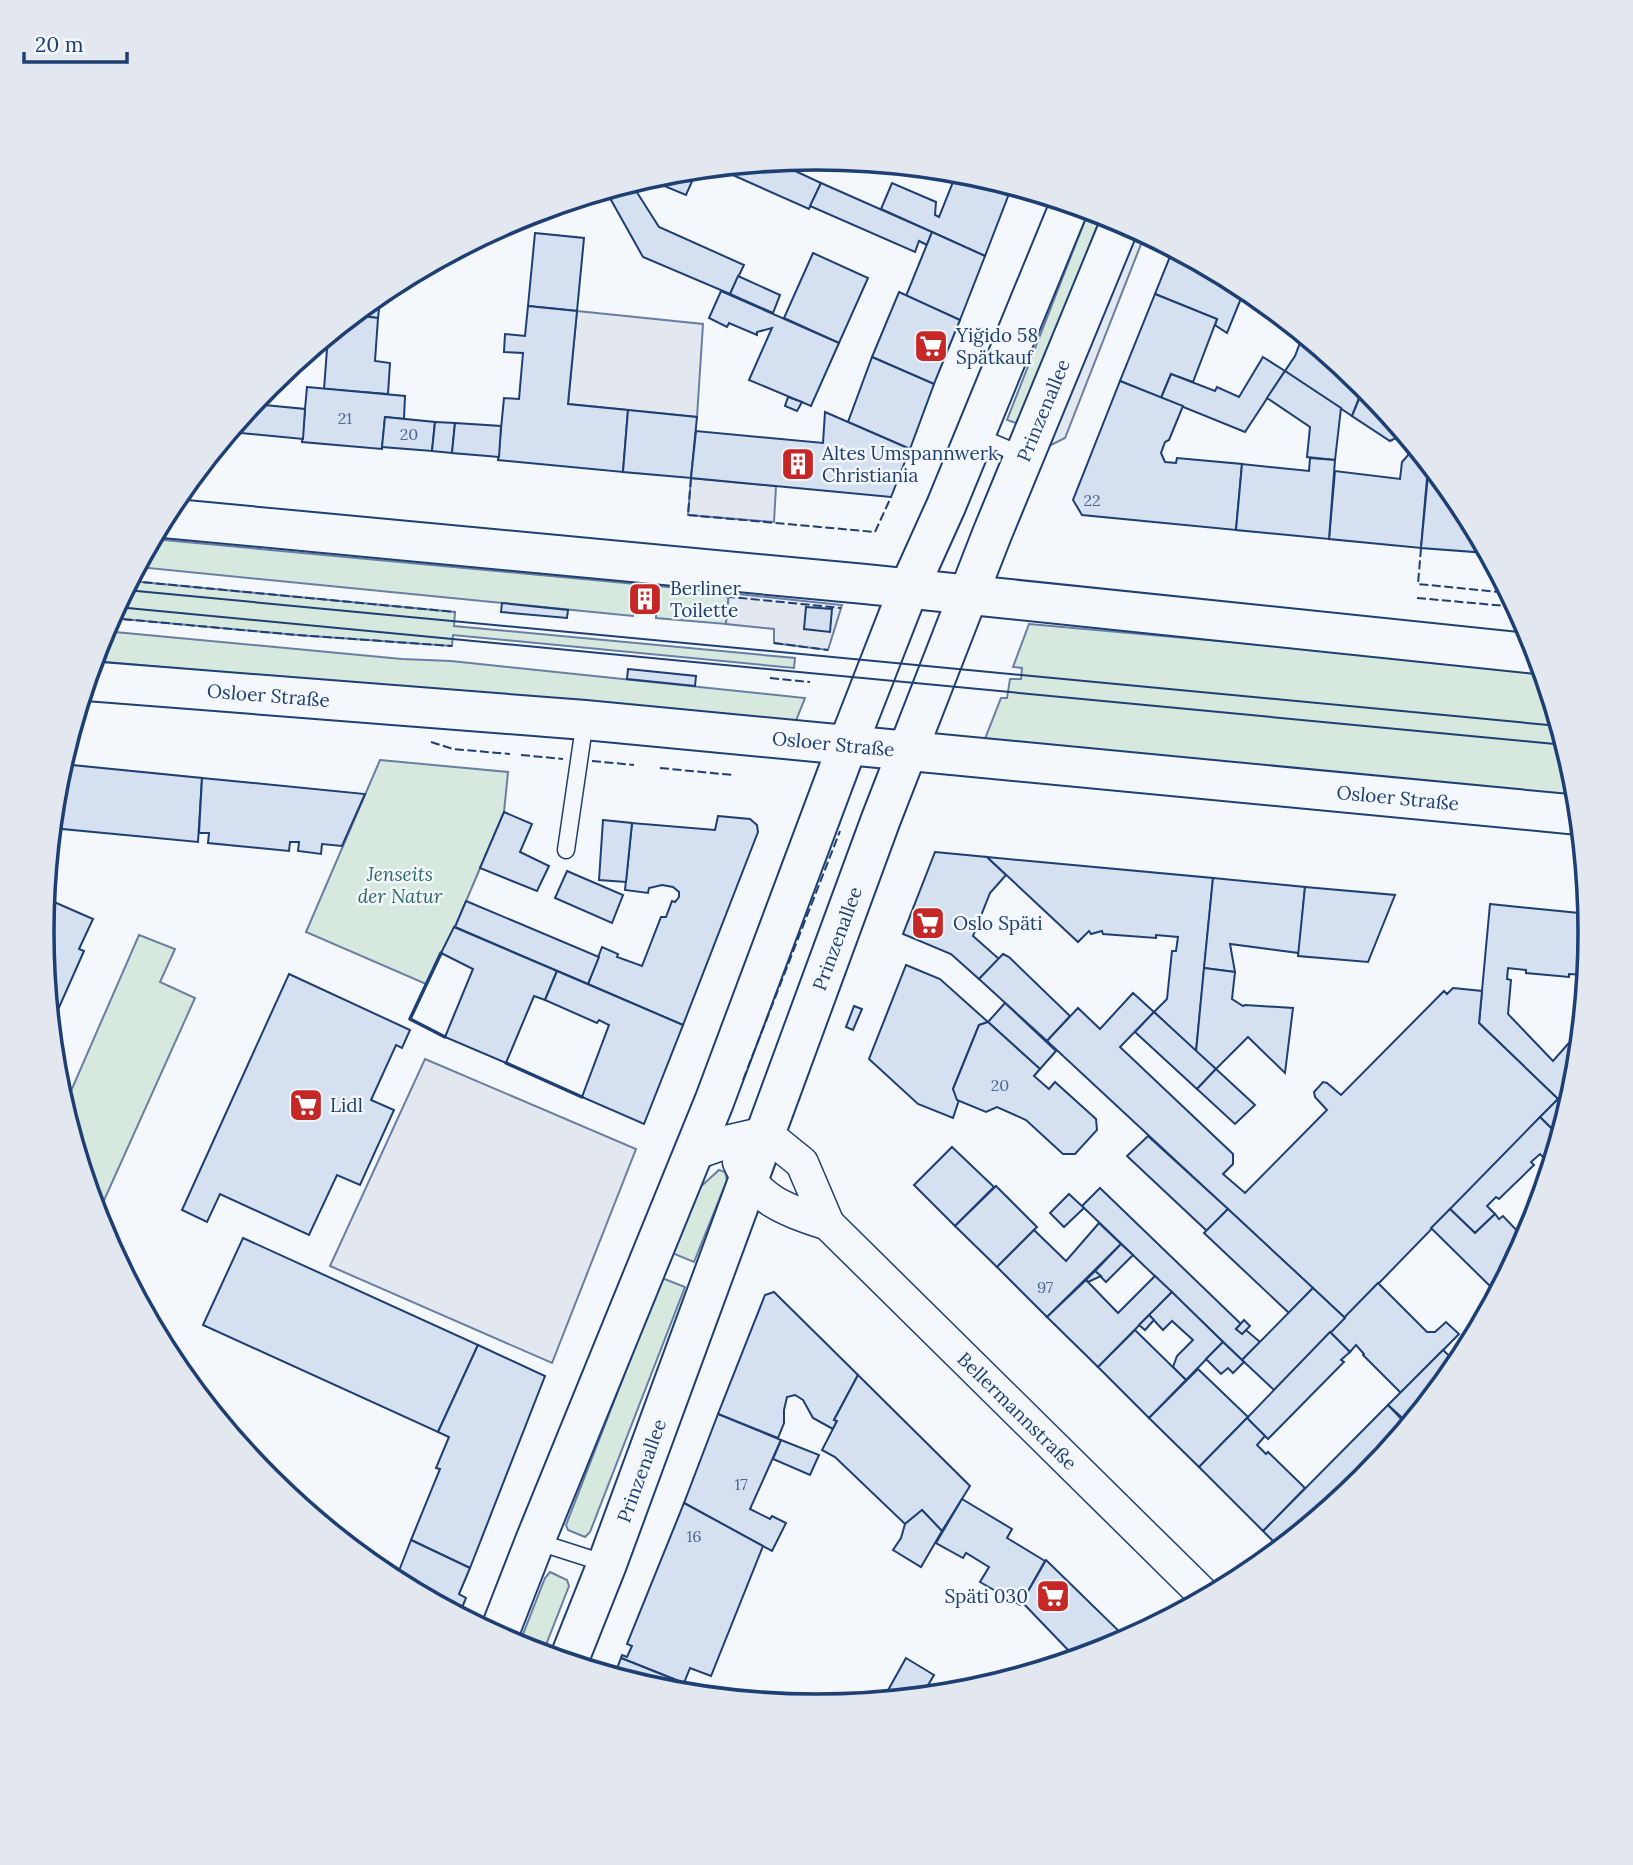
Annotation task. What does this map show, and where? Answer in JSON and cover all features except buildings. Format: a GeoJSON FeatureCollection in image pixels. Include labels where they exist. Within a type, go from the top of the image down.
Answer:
{"type":"FeatureCollection","features":[{"type":"Feature","properties":{"kind":"main road"},"geometry":{"type":"LineString","coordinates":[[502,1626],[714,1102],[909,588],[1066,213]]}},
{"type":"Feature","properties":{"kind":"main road","name":"Prinzenallee"},"geometry":{"type":"LineString","coordinates":[[571,1654],[607,1564],[747,1181],[748,1137],[1117,232]]}},
{"type":"Feature","properties":{"kind":"main road"},"geometry":{"type":"LineString","coordinates":[[176,519],[909,588],[1525,653]]}},
{"type":"Feature","properties":{"kind":"main road","name":"Osloer Straße"},"geometry":{"type":"LineString","coordinates":[[97,682],[585,720],[1569,814]]}},
{"type":"Feature","properties":{"kind":"street","name":"Bellermannstraße"},"geometry":{"type":"LineString","coordinates":[[714,1102],[748,1137],[802,1163],[828,1224],[1200,1591]]}},
{"type":"Feature","properties":{"kind":"street"},"geometry":{"type":"LineString","coordinates":[[693,1154],[748,1137]]}},
{"type":"Feature","properties":{"kind":"street","name":"Bellermannstraße"},"geometry":{"type":"LineString","coordinates":[[747,1181],[781,1208],[828,1224]]}},
{"type":"Feature","properties":{"kind":"lane"},"geometry":{"type":"LineString","coordinates":[[975,435],[1025,457]]}},
{"type":"Feature","properties":{"kind":"lane"},"geometry":{"type":"LineString","coordinates":[[566,850],[585,720]]}},
{"type":"Feature","properties":{"kind":"lane"},"geometry":{"type":"LineString","coordinates":[[535,1541],[607,1564]]}},
{"type":"Feature","properties":{"kind":"green space"},"geometry":{"type":"Polygon","coordinates":[[[1085,220],[1098,224],[1019,424],[1007,420],[1085,220]]]}},
{"type":"Feature","properties":{"kind":"green space"},"geometry":{"type":"Polygon","coordinates":[[[163,540],[636,584],[633,616],[147,568],[163,540]]]}},
{"type":"Feature","properties":{"kind":"green space"},"geometry":{"type":"Polygon","coordinates":[[[140,582],[455,612],[454,626],[795,658],[794,668],[453,635],[452,646],[122,619],[140,582]]]}},
{"type":"Feature","properties":{"kind":"green space"},"geometry":{"type":"Polygon","coordinates":[[[658,586],[729,593],[726,624],[656,618],[658,586]]]}},
{"type":"Feature","properties":{"kind":"green space"},"geometry":{"type":"Polygon","coordinates":[[[1029,624],[1531,669],[1553,735],[1567,800],[983,744],[1001,698],[1007,698],[1010,679],[1021,679],[1022,668],[1013,667],[1029,624]]]}},
{"type":"Feature","properties":{"kind":"green space"},"geometry":{"type":"Polygon","coordinates":[[[116,632],[402,659],[451,661],[805,698],[795,723],[104,662],[116,632]]]}},
{"type":"Feature","properties":{"kind":"green space","name":"Jenseits der Natur"},"geometry":{"type":"Polygon","coordinates":[[[380,760],[508,772],[504,812],[455,927],[426,984],[306,932],[380,760]]]}},
{"type":"Feature","properties":{"kind":"green space"},"geometry":{"type":"Polygon","coordinates":[[[139,935],[175,949],[160,982],[195,998],[104,1201],[80,1130],[71,1091],[139,935]]]}},
{"type":"Feature","properties":{"kind":"green space"},"geometry":{"type":"Polygon","coordinates":[[[719,1170],[725,1172],[727,1180],[694,1262],[672,1253],[697,1190],[719,1170]]]}},
{"type":"Feature","properties":{"kind":"green space"},"geometry":{"type":"Polygon","coordinates":[[[662,1278],[685,1287],[590,1532],[585,1537],[568,1530],[566,1525],[662,1278]]]}},
{"type":"Feature","properties":{"kind":"green space"},"geometry":{"type":"Polygon","coordinates":[[[550,1572],[567,1580],[569,1586],[546,1645],[522,1636],[545,1578],[550,1572]]]}},
{"type":"Feature","properties":{"kind":"shaded area"},"geometry":{"type":"Polygon","coordinates":[[[1127,237],[1141,243],[1065,438],[1045,448],[1127,237]]]}},
{"type":"Feature","properties":{"kind":"shaded area"},"geometry":{"type":"Polygon","coordinates":[[[577,311],[703,324],[697,417],[568,404],[577,311]]]}},
{"type":"Feature","properties":{"kind":"shaded area"},"geometry":{"type":"Polygon","coordinates":[[[691,478],[776,486],[774,522],[688,515],[691,478]]]}},
{"type":"Feature","properties":{"kind":"shaded area"},"geometry":{"type":"Polygon","coordinates":[[[729,593],[842,605],[828,650],[774,643],[774,629],[726,624],[729,593]]]}},
{"type":"Feature","properties":{"kind":"shaded area"},"geometry":{"type":"Polygon","coordinates":[[[425,1059],[636,1149],[552,1363],[330,1266],[425,1059]]]}},
{"type":"Feature","properties":{"kind":"tram line"},"geometry":{"type":"LineString","coordinates":[[135,591],[1550,725]]}},
{"type":"Feature","properties":{"kind":"tram line"},"geometry":{"type":"LineString","coordinates":[[127,608],[1555,744]]}},
{"type":"Feature","properties":{"kind":"fence"},"geometry":{"type":"LineString","coordinates":[[691,478],[688,515],[875,532],[891,497]]}},
{"type":"Feature","properties":{"kind":"fence"},"geometry":{"type":"LineString","coordinates":[[1421,548],[1418,584],[1498,592]]}},
{"type":"Feature","properties":{"kind":"fence"},"geometry":{"type":"LineString","coordinates":[[140,582],[455,612]]}},
{"type":"Feature","properties":{"kind":"fence"},"geometry":{"type":"LineString","coordinates":[[701,594],[841,608]]}},
{"type":"Feature","properties":{"kind":"fence"},"geometry":{"type":"LineString","coordinates":[[1417,598],[1505,606]]}},
{"type":"Feature","properties":{"kind":"fence"},"geometry":{"type":"LineString","coordinates":[[122,619],[452,646]]}},
{"type":"Feature","properties":{"kind":"fence"},"geometry":{"type":"LineString","coordinates":[[774,643],[828,650]]}},
{"type":"Feature","properties":{"kind":"fence"},"geometry":{"type":"LineString","coordinates":[[770,678],[810,682]]}},
{"type":"Feature","properties":{"kind":"fence"},"geometry":{"type":"LineString","coordinates":[[431,742],[453,749],[510,754]]}},
{"type":"Feature","properties":{"kind":"fence"},"geometry":{"type":"LineString","coordinates":[[521,755],[563,759]]}},
{"type":"Feature","properties":{"kind":"fence"},"geometry":{"type":"LineString","coordinates":[[592,761],[634,765]]}},
{"type":"Feature","properties":{"kind":"fence"},"geometry":{"type":"LineString","coordinates":[[660,768],[733,775]]}},
{"type":"Feature","properties":{"kind":"fence"},"geometry":{"type":"LineString","coordinates":[[743,1080],[840,831]]}},
{"type":"Feature","properties":{"kind":"wall"},"geometry":{"type":"LineString","coordinates":[[441,953],[410,1019],[445,1037]]}},
{"type":"Feature","properties":{"kind":"wall"},"geometry":{"type":"LineString","coordinates":[[506,1063],[582,1097]]}},
{"type":"Feature","properties":{"kind":"place","name":"Yiğido 58 Spätkauf"},"geometry":{"type":"Point","coordinates":[931,346]}},
{"type":"Feature","properties":{"kind":"place","name":"Altes Umspannwerk Christiania"},"geometry":{"type":"Point","coordinates":[798,464]}},
{"type":"Feature","properties":{"kind":"place","name":"Berliner Toilette"},"geometry":{"type":"Point","coordinates":[645,599]}},
{"type":"Feature","properties":{"kind":"place","name":"Oslo Späti"},"geometry":{"type":"Point","coordinates":[928,923]}},
{"type":"Feature","properties":{"kind":"place","name":"Lidl"},"geometry":{"type":"Point","coordinates":[306,1105]}},
{"type":"Feature","properties":{"kind":"place","name":"Späti 030"},"geometry":{"type":"Point","coordinates":[1053,1596]}}]}
